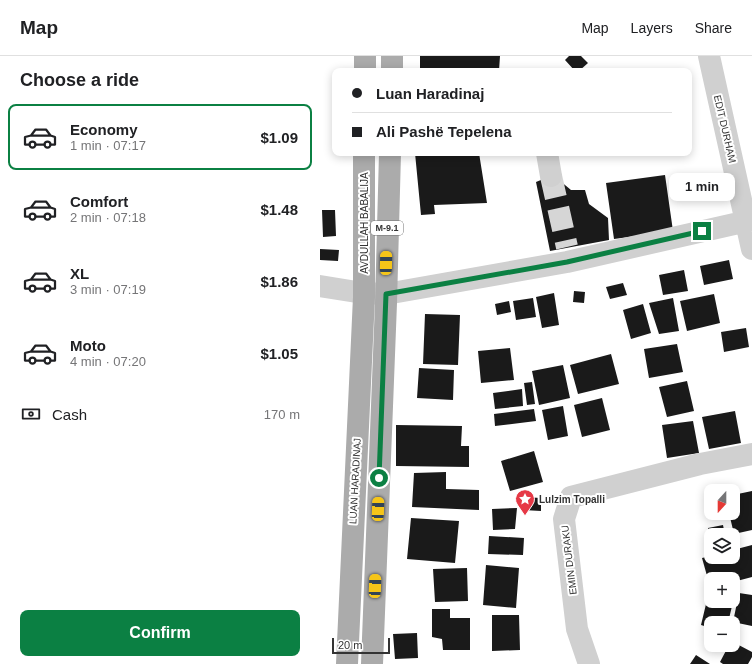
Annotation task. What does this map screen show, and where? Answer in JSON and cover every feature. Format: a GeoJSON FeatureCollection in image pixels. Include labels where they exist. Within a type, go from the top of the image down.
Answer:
{"type":"FeatureCollection","features":[{"type":"Feature","properties":{"kind":"main road"},"geometry":{"type":"LineString","coordinates":[[365,56],[365,68]]}},
{"type":"Feature","properties":{"kind":"main road"},"geometry":{"type":"LineString","coordinates":[[392,56],[392,68]]}},
{"type":"Feature","properties":{"kind":"main road","name":"AVDULLAH BABALIJA"},"geometry":{"type":"LineString","coordinates":[[364,156],[364,295]]}},
{"type":"Feature","properties":{"kind":"main road","name":"M-9.1"},"geometry":{"type":"LineString","coordinates":[[372,664],[390,156]]}},
{"type":"Feature","properties":{"kind":"main road","name":"LUAN HARADINAJ"},"geometry":{"type":"LineString","coordinates":[[347,664],[364,295]]}},
{"type":"Feature","properties":{"kind":"street","name":"EDIT DURHAM"},"geometry":{"type":"LineString","coordinates":[[709,56],[749,221],[752,249]]}},
{"type":"Feature","properties":{"kind":"street"},"geometry":{"type":"LineString","coordinates":[[548,156],[551,176]]}},
{"type":"Feature","properties":{"kind":"street"},"geometry":{"type":"LineString","coordinates":[[320,286],[386,299],[569,254],[749,221]]}},
{"type":"Feature","properties":{"kind":"street","name":"EMIN DURAKU"},"geometry":{"type":"LineString","coordinates":[[589,664],[577,628],[564,519],[571,498],[700,464],[752,454]]}},
{"type":"Feature","properties":{"kind":"building"},"geometry":{"type":"Polygon","coordinates":[[[420,56],[500,56],[499,68],[420,68],[420,56]]]}},
{"type":"Feature","properties":{"kind":"building"},"geometry":{"type":"Polygon","coordinates":[[[569,56],[581,56],[588,63],[582,68],[572,68],[565,60],[569,56]]]}},
{"type":"Feature","properties":{"kind":"building"},"geometry":{"type":"Polygon","coordinates":[[[415,156],[479,156],[487,203],[434,205],[435,214],[421,215],[415,156]]]}},
{"type":"Feature","properties":{"kind":"building"},"geometry":{"type":"Polygon","coordinates":[[[553,175],[571,190],[585,190],[589,204],[608,218],[609,240],[550,251],[536,182],[553,175]]]}},
{"type":"Feature","properties":{"kind":"building"},"geometry":{"type":"Polygon","coordinates":[[[665,175],[673,231],[614,239],[606,183],[665,175]]]}},
{"type":"Feature","properties":{"kind":"building"},"geometry":{"type":"Polygon","coordinates":[[[322,210],[335,210],[336,236],[323,237],[322,210]]]}},
{"type":"Feature","properties":{"kind":"building"},"geometry":{"type":"Polygon","coordinates":[[[320,249],[339,250],[338,261],[320,260],[320,249]]]}},
{"type":"Feature","properties":{"kind":"building"},"geometry":{"type":"Polygon","coordinates":[[[729,260],[733,279],[704,285],[700,266],[729,260]]]}},
{"type":"Feature","properties":{"kind":"building"},"geometry":{"type":"Polygon","coordinates":[[[684,270],[688,291],[663,295],[659,275],[684,270]]]}},
{"type":"Feature","properties":{"kind":"building"},"geometry":{"type":"Polygon","coordinates":[[[623,283],[627,295],[610,299],[606,287],[623,283]]]}},
{"type":"Feature","properties":{"kind":"building"},"geometry":{"type":"Polygon","coordinates":[[[574,291],[585,292],[584,303],[573,302],[574,291]]]}},
{"type":"Feature","properties":{"kind":"building"},"geometry":{"type":"Polygon","coordinates":[[[554,293],[559,325],[542,328],[536,297],[554,293]]]}},
{"type":"Feature","properties":{"kind":"building"},"geometry":{"type":"Polygon","coordinates":[[[714,294],[720,323],[687,331],[680,301],[714,294]]]}},
{"type":"Feature","properties":{"kind":"building"},"geometry":{"type":"Polygon","coordinates":[[[533,298],[536,317],[516,320],[513,301],[533,298]]]}},
{"type":"Feature","properties":{"kind":"building"},"geometry":{"type":"Polygon","coordinates":[[[673,298],[679,331],[659,334],[649,303],[673,298]]]}},
{"type":"Feature","properties":{"kind":"building"},"geometry":{"type":"Polygon","coordinates":[[[509,301],[511,312],[497,315],[495,304],[509,301]]]}},
{"type":"Feature","properties":{"kind":"building"},"geometry":{"type":"Polygon","coordinates":[[[643,304],[651,333],[631,339],[623,310],[643,304]]]}},
{"type":"Feature","properties":{"kind":"building"},"geometry":{"type":"Polygon","coordinates":[[[425,314],[460,315],[458,365],[423,364],[425,314]]]}},
{"type":"Feature","properties":{"kind":"building"},"geometry":{"type":"Polygon","coordinates":[[[746,328],[749,347],[724,352],[721,332],[746,328]]]}},
{"type":"Feature","properties":{"kind":"building"},"geometry":{"type":"Polygon","coordinates":[[[677,344],[683,372],[649,378],[644,349],[677,344]]]}},
{"type":"Feature","properties":{"kind":"building"},"geometry":{"type":"Polygon","coordinates":[[[510,348],[514,380],[481,383],[478,351],[510,348]]]}},
{"type":"Feature","properties":{"kind":"building"},"geometry":{"type":"Polygon","coordinates":[[[611,354],[619,384],[578,394],[570,365],[611,354]]]}},
{"type":"Feature","properties":{"kind":"building"},"geometry":{"type":"Polygon","coordinates":[[[563,365],[570,398],[539,405],[532,371],[563,365]]]}},
{"type":"Feature","properties":{"kind":"building"},"geometry":{"type":"Polygon","coordinates":[[[419,368],[454,370],[453,400],[417,398],[419,368]]]}},
{"type":"Feature","properties":{"kind":"building"},"geometry":{"type":"Polygon","coordinates":[[[687,381],[694,411],[667,417],[659,387],[687,381]]]}},
{"type":"Feature","properties":{"kind":"building"},"geometry":{"type":"Polygon","coordinates":[[[532,382],[535,404],[527,405],[524,383],[532,382]]]}},
{"type":"Feature","properties":{"kind":"building"},"geometry":{"type":"Polygon","coordinates":[[[522,389],[523,406],[495,409],[493,393],[522,389]]]}},
{"type":"Feature","properties":{"kind":"building"},"geometry":{"type":"Polygon","coordinates":[[[602,398],[610,430],[582,437],[574,405],[602,398]]]}},
{"type":"Feature","properties":{"kind":"building"},"geometry":{"type":"Polygon","coordinates":[[[563,406],[568,436],[548,440],[542,410],[563,406]]]}},
{"type":"Feature","properties":{"kind":"building"},"geometry":{"type":"Polygon","coordinates":[[[534,409],[536,421],[495,426],[494,414],[534,409]]]}},
{"type":"Feature","properties":{"kind":"building"},"geometry":{"type":"Polygon","coordinates":[[[735,411],[741,443],[709,449],[702,417],[735,411]]]}},
{"type":"Feature","properties":{"kind":"building"},"geometry":{"type":"Polygon","coordinates":[[[693,421],[699,453],[667,458],[662,425],[693,421]]]}},
{"type":"Feature","properties":{"kind":"building"},"geometry":{"type":"Polygon","coordinates":[[[396,425],[462,426],[461,446],[469,446],[469,467],[396,466],[396,425]]]}},
{"type":"Feature","properties":{"kind":"building"},"geometry":{"type":"Polygon","coordinates":[[[534,451],[543,482],[510,491],[501,461],[534,451]]]}},
{"type":"Feature","properties":{"kind":"building"},"geometry":{"type":"Polygon","coordinates":[[[446,472],[446,489],[479,490],[479,510],[412,507],[414,473],[446,472]]]}},
{"type":"Feature","properties":{"kind":"building"},"geometry":{"type":"Polygon","coordinates":[[[752,491],[752,530],[740,533],[740,528],[733,528],[731,520],[740,520],[740,494],[752,491]]]}},
{"type":"Feature","properties":{"kind":"building"},"geometry":{"type":"Polygon","coordinates":[[[524,497],[541,498],[541,511],[523,510],[524,497]]]}},
{"type":"Feature","properties":{"kind":"building"},"geometry":{"type":"Polygon","coordinates":[[[517,508],[515,529],[493,530],[492,509],[517,508]]]}},
{"type":"Feature","properties":{"kind":"building"},"geometry":{"type":"Polygon","coordinates":[[[411,518],[459,521],[455,563],[407,559],[411,518]]]}},
{"type":"Feature","properties":{"kind":"building"},"geometry":{"type":"Polygon","coordinates":[[[723,525],[724,528],[708,528],[723,525]]]}},
{"type":"Feature","properties":{"kind":"building"},"geometry":{"type":"Polygon","coordinates":[[[489,536],[524,538],[523,555],[488,554],[489,536]]]}},
{"type":"Feature","properties":{"kind":"building"},"geometry":{"type":"Polygon","coordinates":[[[752,545],[752,577],[740,580],[740,572],[706,572],[702,558],[704,558],[704,564],[740,564],[740,548],[752,545]]]}},
{"type":"Feature","properties":{"kind":"building"},"geometry":{"type":"Polygon","coordinates":[[[486,565],[519,568],[516,608],[483,605],[486,565]]]}},
{"type":"Feature","properties":{"kind":"building"},"geometry":{"type":"Polygon","coordinates":[[[467,568],[468,601],[435,602],[433,569],[467,568]]]}},
{"type":"Feature","properties":{"kind":"building"},"geometry":{"type":"Polygon","coordinates":[[[740,593],[752,595],[752,626],[740,623],[740,616],[734,616],[736,608],[740,608],[740,593]]]}},
{"type":"Feature","properties":{"kind":"building"},"geometry":{"type":"Polygon","coordinates":[[[705,608],[732,608],[730,616],[704,616],[704,626],[701,625],[705,608]]]}},
{"type":"Feature","properties":{"kind":"building"},"geometry":{"type":"Polygon","coordinates":[[[432,609],[450,609],[450,618],[470,618],[470,650],[443,650],[442,639],[432,637],[432,609]]]}},
{"type":"Feature","properties":{"kind":"building"},"geometry":{"type":"Polygon","coordinates":[[[492,615],[519,615],[520,650],[492,651],[492,615]]]}},
{"type":"Feature","properties":{"kind":"building"},"geometry":{"type":"Polygon","coordinates":[[[417,633],[418,658],[395,659],[393,634],[417,633]]]}},
{"type":"Feature","properties":{"kind":"building"},"geometry":{"type":"Polygon","coordinates":[[[740,646],[752,652],[752,657],[748,664],[723,664],[720,662],[725,652],[740,652],[740,646]]]}},
{"type":"Feature","properties":{"kind":"building"},"geometry":{"type":"Polygon","coordinates":[[[696,655],[710,664],[690,664],[696,655]]]}},
{"type":"Feature","properties":{"kind":"tunnel"},"geometry":{"type":"LineString","coordinates":[[551,176],[567,247]]}},
{"type":"Feature","properties":{"kind":"place","name":"Lulzim Topalli"},"geometry":{"type":"Point","coordinates":[525,516]}},
{"type":"Feature","properties":{"kind":"route"},"geometry":{"type":"LineString","coordinates":[[379,478],[386,294],[567,262],[702,231]]}}]}
